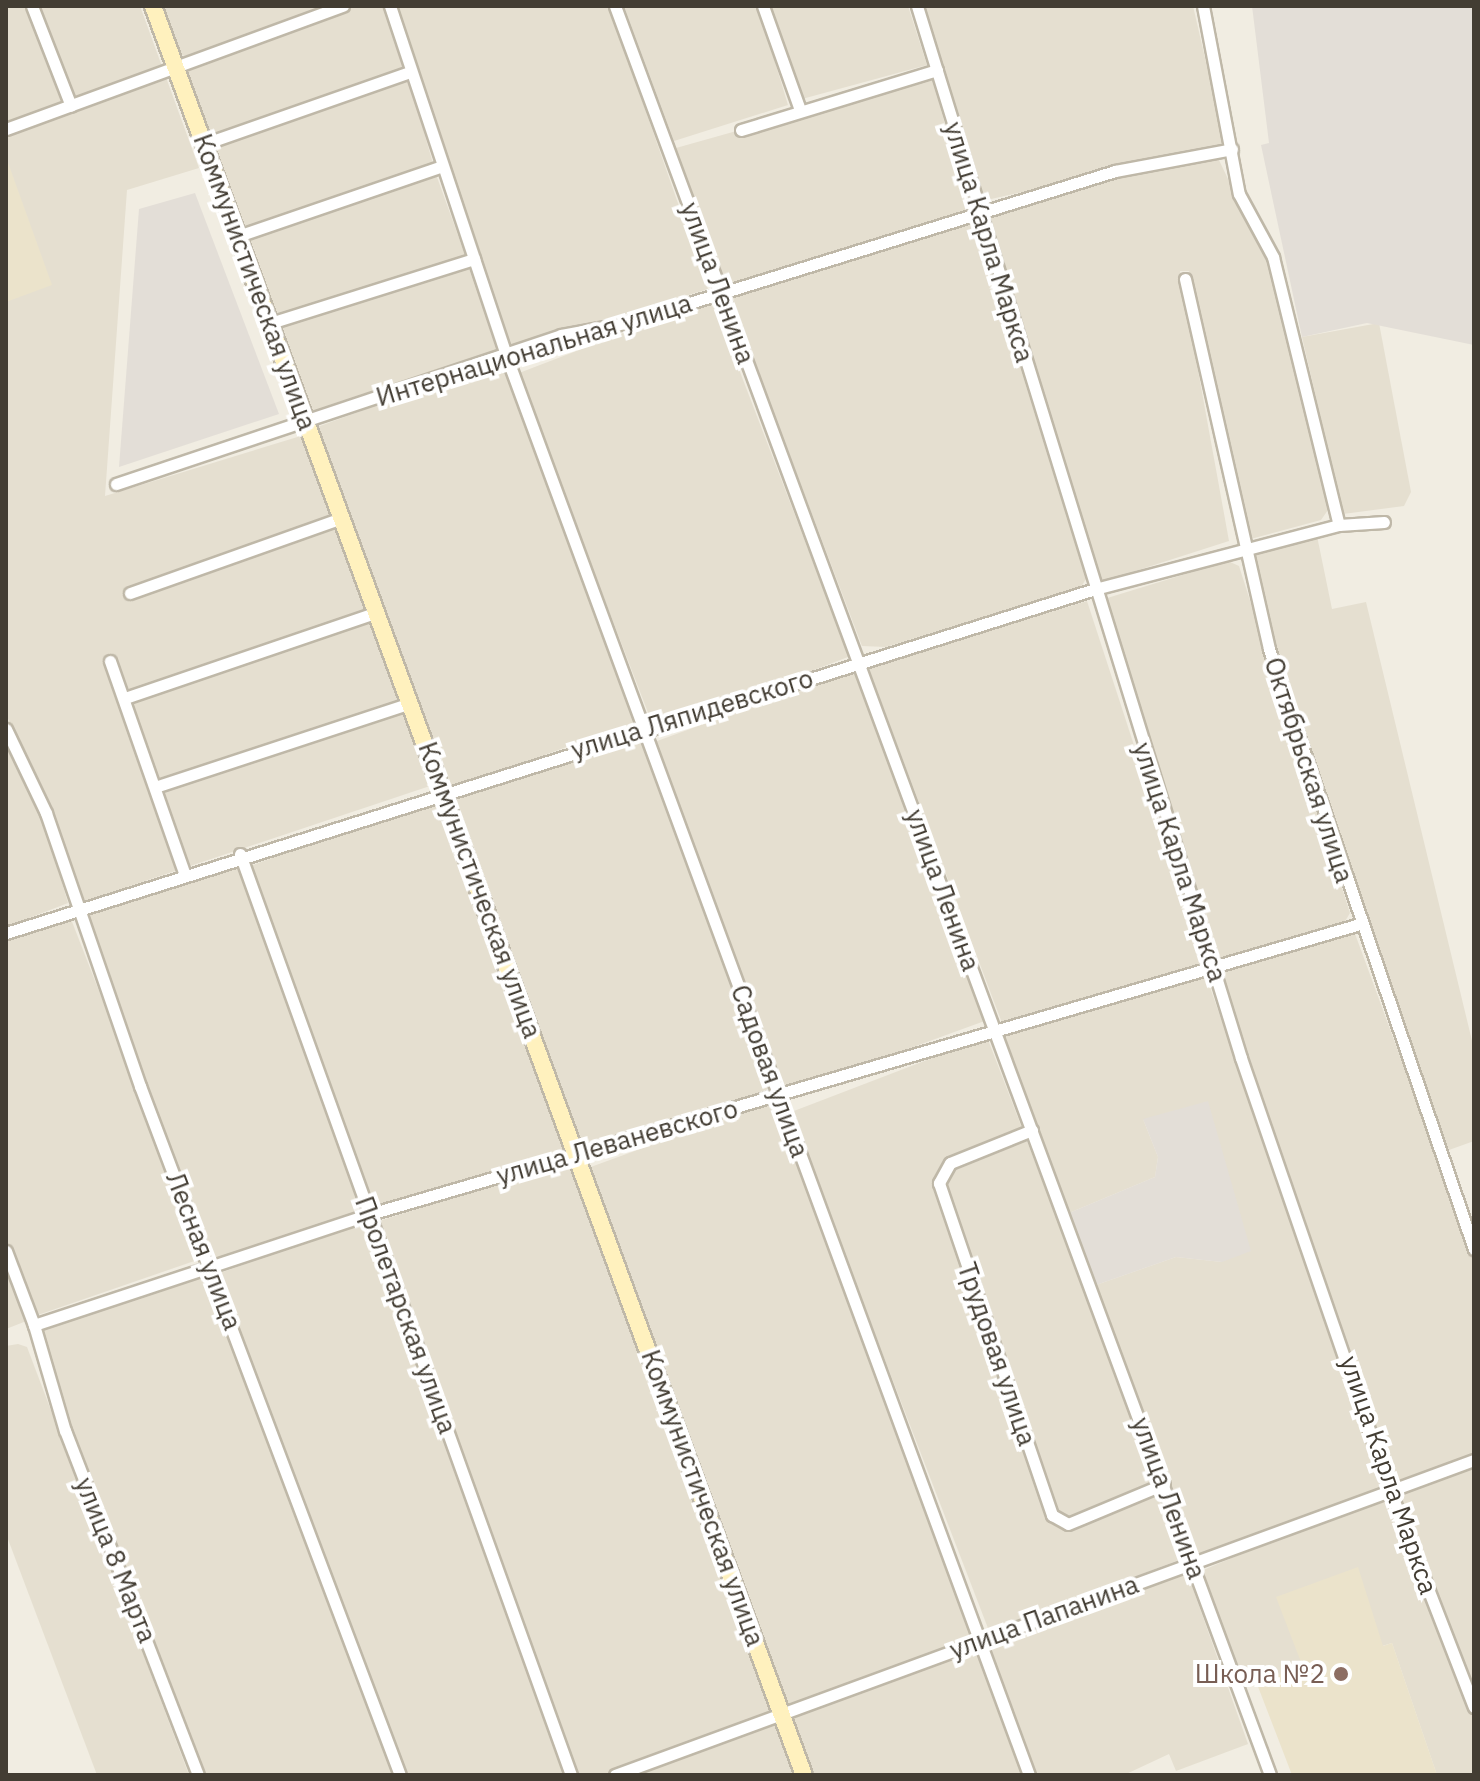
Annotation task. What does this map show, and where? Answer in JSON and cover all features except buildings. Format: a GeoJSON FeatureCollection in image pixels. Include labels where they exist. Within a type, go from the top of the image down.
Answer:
{"type":"FeatureCollection","features":[{"type":"Feature","properties":{"kind":"street"},"geometry":{"type":"LineString","coordinates":[[32,6],[71,106]]}},
{"type":"Feature","properties":{"kind":"street","name":"Коммунистическая улица"},"geometry":{"type":"LineString","coordinates":[[153,6],[804,1775]]}},
{"type":"Feature","properties":{"kind":"street"},"geometry":{"type":"LineString","coordinates":[[6,129],[174,65],[343,6]]}},
{"type":"Feature","properties":{"kind":"street"},"geometry":{"type":"LineString","coordinates":[[390,6],[440,167],[506,354]]}},
{"type":"Feature","properties":{"kind":"street","name":"улица Ленина"},"geometry":{"type":"LineString","coordinates":[[615,6],[1270,1775]]}},
{"type":"Feature","properties":{"kind":"street"},"geometry":{"type":"LineString","coordinates":[[763,6],[800,110]]}},
{"type":"Feature","properties":{"kind":"street","name":"улица Карла Маркса"},"geometry":{"type":"LineString","coordinates":[[917,6],[978,213],[1212,965],[1389,1488],[1474,1707]]}},
{"type":"Feature","properties":{"kind":"street"},"geometry":{"type":"LineString","coordinates":[[1203,6],[1239,194],[1273,257],[1339,525]]}},
{"type":"Feature","properties":{"kind":"street"},"geometry":{"type":"LineString","coordinates":[[741,130],[937,70]]}},
{"type":"Feature","properties":{"kind":"street"},"geometry":{"type":"LineString","coordinates":[[204,144],[410,72]]}},
{"type":"Feature","properties":{"kind":"street","name":"Интернациональная улица"},"geometry":{"type":"LineString","coordinates":[[116,484],[506,354],[1115,171],[1232,149]]}},
{"type":"Feature","properties":{"kind":"street"},"geometry":{"type":"LineString","coordinates":[[238,236],[440,167]]}},
{"type":"Feature","properties":{"kind":"street"},"geometry":{"type":"LineString","coordinates":[[270,323],[474,259]]}},
{"type":"Feature","properties":{"kind":"street","name":"Октябрьская улица"},"geometry":{"type":"LineString","coordinates":[[1185,279],[1242,552],[1360,924],[1474,1249]]}},
{"type":"Feature","properties":{"kind":"street","name":"Садовая улица"},"geometry":{"type":"LineString","coordinates":[[510,366],[647,728],[778,1095],[1029,1775]]}},
{"type":"Feature","properties":{"kind":"street"},"geometry":{"type":"LineString","coordinates":[[130,593],[342,518]]}},
{"type":"Feature","properties":{"kind":"street","name":"улица Ляпидевского"},"geometry":{"type":"LineString","coordinates":[[6,933],[240,854],[1095,589],[1339,525],[1384,522]]}},
{"type":"Feature","properties":{"kind":"street"},"geometry":{"type":"LineString","coordinates":[[125,698],[377,612]]}},
{"type":"Feature","properties":{"kind":"street"},"geometry":{"type":"LineString","coordinates":[[110,661],[184,872]]}},
{"type":"Feature","properties":{"kind":"street"},"geometry":{"type":"LineString","coordinates":[[155,787],[411,703]]}},
{"type":"Feature","properties":{"kind":"street","name":"Лесная улица"},"geometry":{"type":"LineString","coordinates":[[6,729],[46,813],[76,907],[400,1775]]}},
{"type":"Feature","properties":{"kind":"street","name":"Пролетарская улица"},"geometry":{"type":"LineString","coordinates":[[240,854],[571,1775]]}},
{"type":"Feature","properties":{"kind":"street","name":"улица Леваневского"},"geometry":{"type":"LineString","coordinates":[[34,1325],[210,1263],[370,1214],[1360,924]]}},
{"type":"Feature","properties":{"kind":"street","name":"Трудовая улица"},"geometry":{"type":"LineString","coordinates":[[1032,1130],[950,1163],[939,1183],[1052,1515],[1068,1524],[1164,1484]]}},
{"type":"Feature","properties":{"kind":"street"},"geometry":{"type":"LineString","coordinates":[[6,1251],[34,1325]]}},
{"type":"Feature","properties":{"kind":"street","name":"улица 8 Марта"},"geometry":{"type":"LineString","coordinates":[[34,1325],[36,1345],[198,1775]]}},
{"type":"Feature","properties":{"kind":"street","name":"улица Папанина"},"geometry":{"type":"LineString","coordinates":[[615,1775],[1389,1488],[1474,1460]]}},
{"type":"Feature","properties":{"kind":"shaded area"},"geometry":{"type":"Polygon","coordinates":[[[6,6],[140,6],[199,168],[127,190],[105,496],[304,435],[433,785],[85,901],[6,714],[6,6]]]}},
{"type":"Feature","properties":{"kind":"shaded area"},"geometry":{"type":"Polygon","coordinates":[[[158,6],[334,6],[185,56],[177,54],[158,6]]]}},
{"type":"Feature","properties":{"kind":"shaded area"},"geometry":{"type":"Polygon","coordinates":[[[357,6],[387,6],[437,177],[500,352],[311,415],[183,66],[357,6]]]}},
{"type":"Feature","properties":{"kind":"shaded area"},"geometry":{"type":"Polygon","coordinates":[[[393,6],[609,6],[708,289],[508,350],[393,6]]]}},
{"type":"Feature","properties":{"kind":"shaded area"},"geometry":{"type":"Polygon","coordinates":[[[624,6],[758,6],[788,105],[674,141],[624,6]]]}},
{"type":"Feature","properties":{"kind":"shaded area"},"geometry":{"type":"Polygon","coordinates":[[[767,6],[908,6],[927,65],[802,99],[767,6]]]}},
{"type":"Feature","properties":{"kind":"shaded area"},"geometry":{"type":"Polygon","coordinates":[[[922,6],[1193,6],[1224,140],[1218,149],[982,201],[922,6]]]}},
{"type":"Feature","properties":{"kind":"shaded area"},"geometry":{"type":"Polygon","coordinates":[[[1252,6],[1474,6],[1474,345],[1367,323],[1302,337],[1261,145],[1269,143],[1252,6]]]}},
{"type":"Feature","properties":{"kind":"shaded area"},"geometry":{"type":"Polygon","coordinates":[[[932,76],[968,210],[736,283],[722,279],[676,148],[932,76]]]}},
{"type":"Feature","properties":{"kind":"shaded area"},"geometry":{"type":"Polygon","coordinates":[[[6,157],[52,285],[6,302],[6,157]]]}},
{"type":"Feature","properties":{"kind":"shaded area"},"geometry":{"type":"Polygon","coordinates":[[[1218,158],[1267,261],[1328,510],[1321,520],[1247,540],[1241,534],[1189,271],[1180,271],[1229,541],[1098,583],[986,216],[1113,175],[1218,158]]]}},
{"type":"Feature","properties":{"kind":"shaded area"},"geometry":{"type":"Polygon","coordinates":[[[195,193],[279,414],[119,467],[139,209],[195,193]]]}},
{"type":"Feature","properties":{"kind":"shaded area"},"geometry":{"type":"Polygon","coordinates":[[[975,221],[1086,579],[1081,587],[886,647],[862,646],[729,295],[975,221]]]}},
{"type":"Feature","properties":{"kind":"shaded area"},"geometry":{"type":"Polygon","coordinates":[[[712,299],[849,657],[655,731],[518,374],[712,299]]]}},
{"type":"Feature","properties":{"kind":"shaded area"},"geometry":{"type":"Polygon","coordinates":[[[1379,323],[1411,492],[1404,506],[1343,514],[1302,337],[1379,323]]]}},
{"type":"Feature","properties":{"kind":"shaded area"},"geometry":{"type":"Polygon","coordinates":[[[504,359],[636,722],[447,790],[315,428],[504,359]]]}},
{"type":"Feature","properties":{"kind":"shaded area"},"geometry":{"type":"Polygon","coordinates":[[[1317,536],[1332,609],[1366,602],[1474,1049],[1474,1141],[1449,1150],[1420,1086],[1247,556],[1317,536]]]}},
{"type":"Feature","properties":{"kind":"shaded area"},"geometry":{"type":"Polygon","coordinates":[[[1228,561],[1239,566],[1350,913],[1344,923],[1219,958],[1104,599],[1228,561]]]}},
{"type":"Feature","properties":{"kind":"shaded area"},"geometry":{"type":"Polygon","coordinates":[[[1087,601],[1203,957],[1198,965],[1002,1023],[868,667],[1087,601]]]}},
{"type":"Feature","properties":{"kind":"shaded area"},"geometry":{"type":"Polygon","coordinates":[[[855,669],[983,1021],[784,1094],[656,742],[855,669]]]}},
{"type":"Feature","properties":{"kind":"shaded area"},"geometry":{"type":"Polygon","coordinates":[[[640,733],[771,1092],[584,1160],[453,801],[640,733]]]}},
{"type":"Feature","properties":{"kind":"shaded area"},"geometry":{"type":"Polygon","coordinates":[[[6,747],[42,816],[68,903],[6,927],[6,747]]]}},
{"type":"Feature","properties":{"kind":"shaded area"},"geometry":{"type":"Polygon","coordinates":[[[437,798],[566,1152],[376,1221],[247,867],[437,798]]]}},
{"type":"Feature","properties":{"kind":"shaded area"},"geometry":{"type":"Polygon","coordinates":[[[238,859],[366,1210],[213,1265],[86,914],[238,859]]]}},
{"type":"Feature","properties":{"kind":"shaded area"},"geometry":{"type":"Polygon","coordinates":[[[69,914],[203,1258],[35,1316],[6,1238],[6,939],[69,914]]]}},
{"type":"Feature","properties":{"kind":"shaded area"},"geometry":{"type":"Polygon","coordinates":[[[1354,931],[1412,1089],[1434,1128],[1474,1258],[1474,1454],[1393,1482],[1218,969],[1354,931]]]}},
{"type":"Feature","properties":{"kind":"shaded area"},"geometry":{"type":"Polygon","coordinates":[[[1205,973],[1385,1486],[1203,1555],[1194,1550],[1096,1285],[1176,1257],[1222,1262],[1143,1119],[1158,1157],[1155,1177],[1069,1213],[1002,1037],[1205,973]]]}},
{"type":"Feature","properties":{"kind":"shaded area"},"geometry":{"type":"Polygon","coordinates":[[[987,1037],[1187,1557],[990,1633],[790,1113],[987,1037]]]}},
{"type":"Feature","properties":{"kind":"shaded area"},"geometry":{"type":"Polygon","coordinates":[[[775,1100],[971,1638],[784,1707],[588,1168],[775,1100]]]}},
{"type":"Feature","properties":{"kind":"shaded area"},"geometry":{"type":"Polygon","coordinates":[[[1208,1101],[1251,1251],[1222,1262],[1176,1257],[1096,1285],[1069,1213],[1155,1177],[1158,1157],[1143,1119],[1208,1101]]]}},
{"type":"Feature","properties":{"kind":"shaded area"},"geometry":{"type":"Polygon","coordinates":[[[570,1161],[772,1710],[608,1775],[573,1775],[376,1222],[570,1161]]]}},
{"type":"Feature","properties":{"kind":"shaded area"},"geometry":{"type":"Polygon","coordinates":[[[366,1220],[568,1775],[400,1775],[218,1274],[366,1220]]]}},
{"type":"Feature","properties":{"kind":"shaded area"},"geometry":{"type":"Polygon","coordinates":[[[6,1260],[29,1320],[6,1329],[6,1260]]]}},
{"type":"Feature","properties":{"kind":"shaded area"},"geometry":{"type":"Polygon","coordinates":[[[206,1270],[398,1775],[206,1775],[72,1429],[42,1348],[44,1327],[206,1270]]]}},
{"type":"Feature","properties":{"kind":"shaded area"},"geometry":{"type":"Polygon","coordinates":[[[18,1344],[27,1347],[189,1775],[97,1775],[6,1534],[6,1346],[18,1344]]]}},
{"type":"Feature","properties":{"kind":"shaded area"},"geometry":{"type":"Polygon","coordinates":[[[1474,1463],[1474,1695],[1394,1489],[1474,1463]]]}},
{"type":"Feature","properties":{"kind":"shaded area"},"geometry":{"type":"Polygon","coordinates":[[[1388,1492],[1474,1718],[1474,1775],[1437,1775],[1392,1643],[1245,1687],[1201,1571],[1388,1492]]]}},
{"type":"Feature","properties":{"kind":"shaded area","name":"Школа №2"},"geometry":{"type":"Polygon","coordinates":[[[1358,1567],[1383,1646],[1392,1643],[1437,1775],[1292,1775],[1257,1684],[1302,1665],[1276,1597],[1358,1567]]]}},
{"type":"Feature","properties":{"kind":"shaded area"},"geometry":{"type":"Polygon","coordinates":[[[1187,1572],[1248,1744],[1176,1771],[1169,1754],[1124,1775],[1034,1775],[987,1641],[1187,1572]]]}},
{"type":"Feature","properties":{"kind":"shaded area"},"geometry":{"type":"Polygon","coordinates":[[[976,1648],[1024,1775],[807,1775],[788,1717],[976,1648]]]}},
{"type":"Feature","properties":{"kind":"shaded area"},"geometry":{"type":"Polygon","coordinates":[[[777,1720],[798,1775],[627,1775],[777,1720]]]}},
{"type":"Feature","properties":{"kind":"place","name":"Школа №2"},"geometry":{"type":"Point","coordinates":[1341,1674]}}]}
